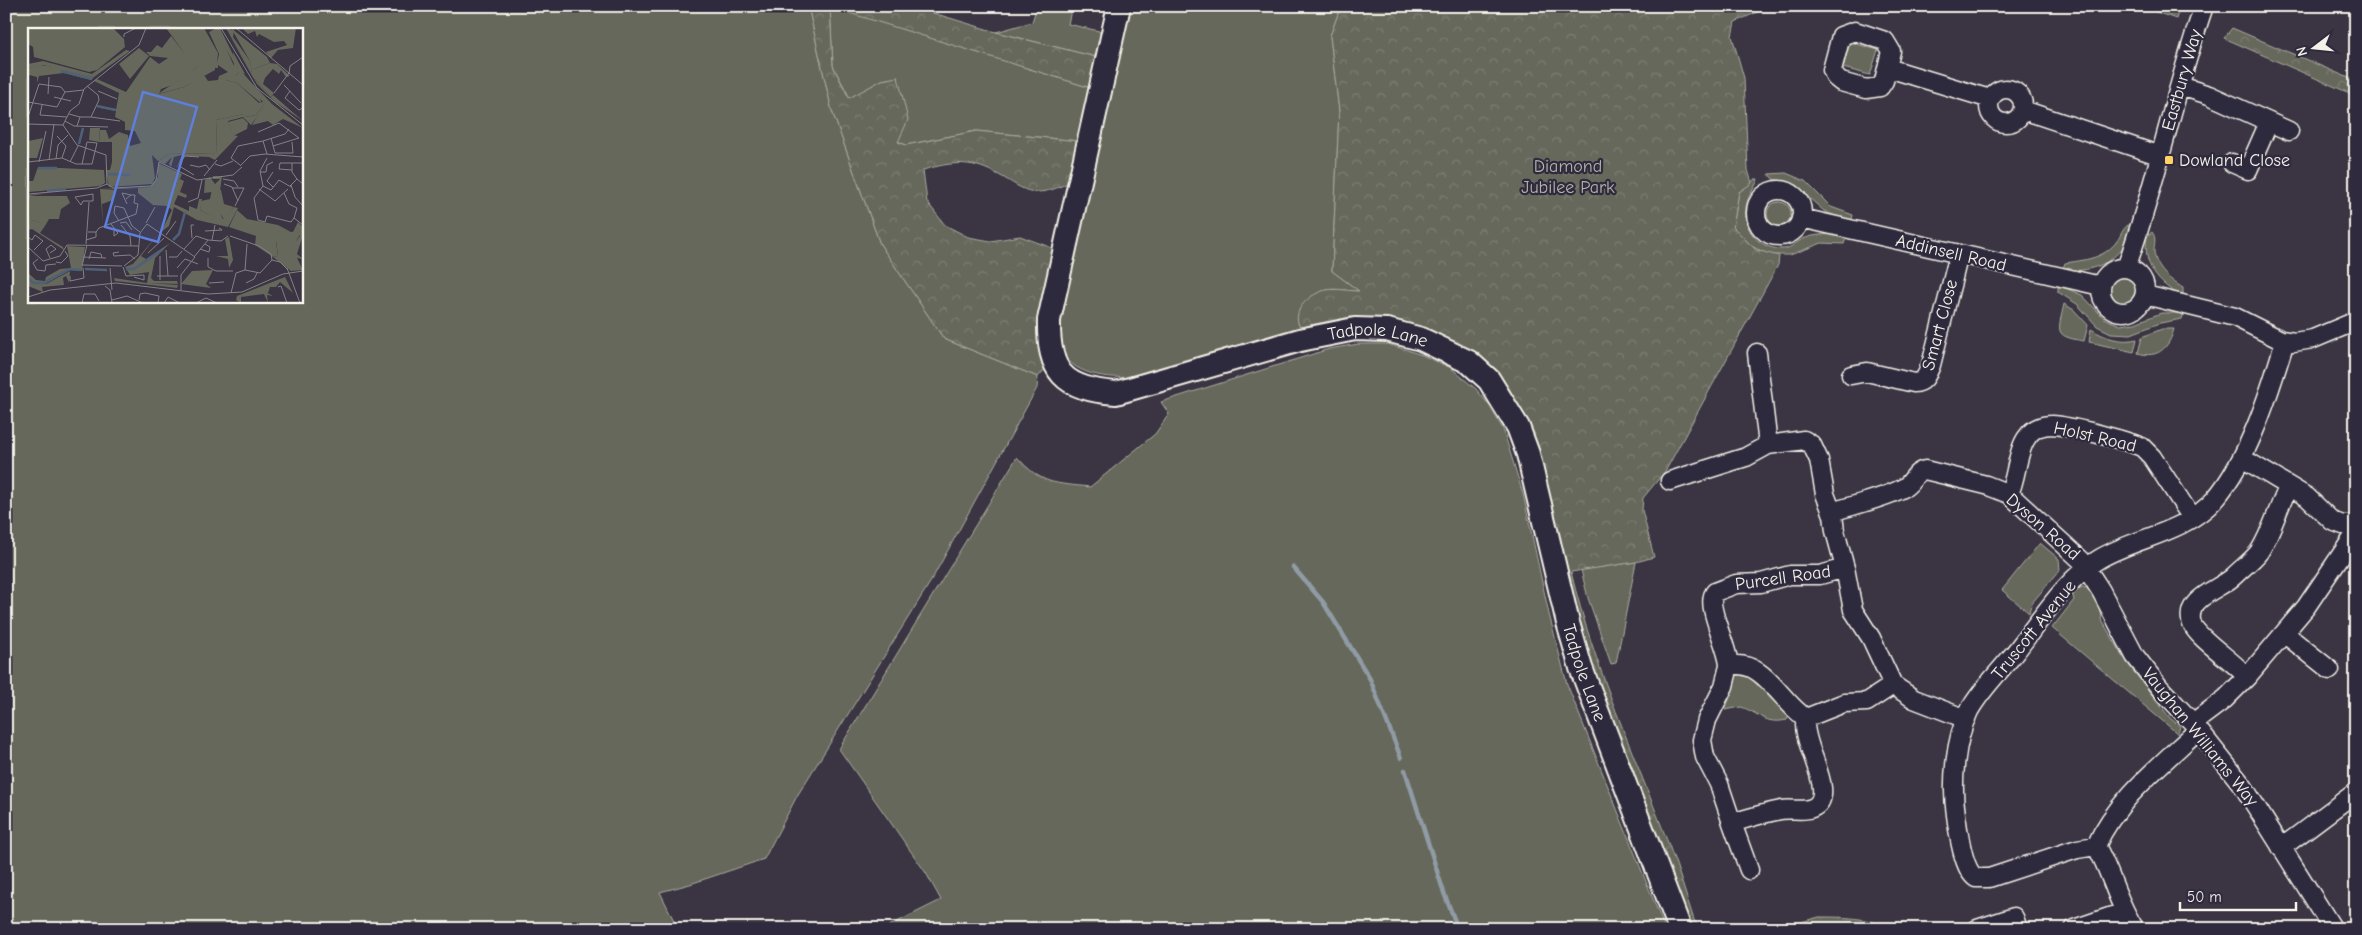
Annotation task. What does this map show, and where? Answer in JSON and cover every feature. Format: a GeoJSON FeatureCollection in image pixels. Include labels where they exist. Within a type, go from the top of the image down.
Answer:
{"type":"FeatureCollection","features":[{"type":"Feature","properties":{"kind":"street","name":"Tadpole Lane"},"geometry":{"type":"LineString","coordinates":[[1119,6],[1049,320],[1052,361],[1063,377],[1078,386],[1098,392],[1116,394],[1300,340],[1355,329],[1402,333],[1440,347],[1469,362],[1489,380],[1518,427],[1528,454],[1568,623],[1581,668],[1680,929]]}},
{"type":"Feature","properties":{"kind":"street","name":"Eastbury Way"},"geometry":{"type":"LineString","coordinates":[[2126,268],[2142,225],[2204,6]]}},
{"type":"Feature","properties":{"kind":"street"},"geometry":{"type":"LineString","coordinates":[[1888,68],[1990,99]]}},
{"type":"Feature","properties":{"kind":"street"},"geometry":{"type":"LineString","coordinates":[[2180,86],[2209,95],[2289,131]]}},
{"type":"Feature","properties":{"kind":"street"},"geometry":{"type":"LineString","coordinates":[[2001,89],[2010,89],[2021,96],[2023,110],[2016,120],[2007,123],[2000,122],[1990,112],[1990,99],[2001,89]]}},
{"type":"Feature","properties":{"kind":"street"},"geometry":{"type":"LineString","coordinates":[[2023,110],[2161,156]]}},
{"type":"Feature","properties":{"kind":"street"},"geometry":{"type":"LineString","coordinates":[[2232,162],[2248,170],[2268,122]]}},
{"type":"Feature","properties":{"kind":"street","name":"Addinsell Road"},"geometry":{"type":"LineString","coordinates":[[1801,218],[2101,286]]}},
{"type":"Feature","properties":{"kind":"street","name":"Smart Close"},"geometry":{"type":"LineString","coordinates":[[1851,375],[1867,372],[1914,383],[1920,383],[1926,378],[1959,254]]}},
{"type":"Feature","properties":{"kind":"street"},"geometry":{"type":"LineString","coordinates":[[2119,268],[2126,268],[2139,274],[2145,288],[2145,295],[2138,306],[2126,312],[2119,312],[2107,305],[2101,293],[2101,286],[2107,275],[2119,268]]}},
{"type":"Feature","properties":{"kind":"street"},"geometry":{"type":"LineString","coordinates":[[2145,295],[2235,317],[2285,341],[2306,341],[2356,321]]}},
{"type":"Feature","properties":{"kind":"street","name":"Truscott Avenue"},"geometry":{"type":"LineString","coordinates":[[2096,846],[2077,849],[1990,878],[1976,878],[1971,874],[1959,832],[1955,798],[1957,757],[1966,719],[1977,699],[2067,588],[2087,567],[2108,554],[2166,532],[2192,518],[2214,499],[2242,458],[2285,341]]}},
{"type":"Feature","properties":{"kind":"street"},"geometry":{"type":"LineString","coordinates":[[1670,481],[1746,457],[1768,445],[1757,353]]}},
{"type":"Feature","properties":{"kind":"street","name":"Holst Road"},"geometry":{"type":"LineString","coordinates":[[2009,494],[2028,435],[2038,428],[2053,425],[2142,447],[2152,457],[2192,518]]}},
{"type":"Feature","properties":{"kind":"street","name":"Purcell Road"},"geometry":{"type":"LineString","coordinates":[[1749,870],[1719,784],[1705,757],[1702,740],[1707,720],[1724,686],[1728,666],[1728,657],[1713,609],[1712,598],[1715,592],[1736,584],[1761,583],[1790,576],[1820,575],[1844,568],[1834,531],[1833,515],[1825,494],[1819,460],[1812,445],[1804,440],[1768,445]]}},
{"type":"Feature","properties":{"kind":"street"},"geometry":{"type":"LineString","coordinates":[[2242,458],[2307,497],[2332,521],[2343,525],[2356,525]]}},
{"type":"Feature","properties":{"kind":"street","name":"Dyson Road"},"geometry":{"type":"LineString","coordinates":[[1833,515],[1838,510],[1900,489],[1910,482],[1917,472],[1925,470],[1986,485],[2009,494],[2064,543],[2087,567]]}},
{"type":"Feature","properties":{"kind":"street"},"geometry":{"type":"LineString","coordinates":[[2247,677],[2236,664],[2198,634],[2193,627],[2192,614],[2203,596],[2229,581],[2258,553],[2289,486]]}},
{"type":"Feature","properties":{"kind":"street"},"geometry":{"type":"LineString","coordinates":[[2135,929],[2124,912],[2108,870],[2096,846],[2103,831],[2134,793],[2195,727],[2247,677],[2285,634],[2356,533]]}},
{"type":"Feature","properties":{"kind":"street","name":"Vaughan Williams Way"},"geometry":{"type":"LineString","coordinates":[[2087,567],[2135,656],[2243,786],[2332,929]]}},
{"type":"Feature","properties":{"kind":"street"},"geometry":{"type":"LineString","coordinates":[[1844,568],[1853,610],[1871,638],[1893,685],[1914,699],[1966,719]]}},
{"type":"Feature","properties":{"kind":"street"},"geometry":{"type":"LineString","coordinates":[[2285,634],[2330,670]]}},
{"type":"Feature","properties":{"kind":"street"},"geometry":{"type":"LineString","coordinates":[[1728,666],[1743,665],[1760,673],[1791,706],[1806,718]]}},
{"type":"Feature","properties":{"kind":"street"},"geometry":{"type":"LineString","coordinates":[[1806,718],[1844,703],[1867,702],[1893,685]]}},
{"type":"Feature","properties":{"kind":"street"},"geometry":{"type":"LineString","coordinates":[[1732,823],[1780,810],[1807,809],[1815,806],[1820,800],[1823,794],[1822,782],[1804,734],[1806,718]]}},
{"type":"Feature","properties":{"kind":"street"},"geometry":{"type":"LineString","coordinates":[[2281,848],[2356,792]]}},
{"type":"Feature","properties":{"kind":"street"},"geometry":{"type":"LineString","coordinates":[[2074,929],[2124,912]]}},
{"type":"Feature","properties":{"kind":"street"},"geometry":{"type":"LineString","coordinates":[[1977,929],[2014,917],[2018,929]]}},
{"type":"Feature","properties":{"kind":"green space"},"geometry":{"type":"Polygon","coordinates":[[[6,6],[808,6],[832,111],[880,244],[944,339],[1038,377],[1037,388],[931,581],[797,796],[764,859],[660,892],[678,929],[6,929],[6,6]]]}},
{"type":"Feature","properties":{"kind":"green space"},"geometry":{"type":"Polygon","coordinates":[[[808,6],[910,6],[996,32],[1100,58],[1091,88],[830,7],[833,66],[849,98],[882,80],[898,77],[908,120],[898,142],[906,145],[976,131],[1079,141],[1070,182],[1043,192],[1033,192],[1024,189],[984,168],[969,164],[946,165],[923,170],[927,202],[945,225],[968,237],[991,241],[1020,236],[1055,249],[1052,267],[1038,313],[1048,366],[1038,377],[944,339],[880,244],[832,111],[808,6]]]}},
{"type":"Feature","properties":{"kind":"green space"},"geometry":{"type":"Polygon","coordinates":[[[830,6],[1091,88],[1079,141],[976,131],[906,145],[898,141],[898,77],[882,80],[850,98],[833,66],[830,6]]]}},
{"type":"Feature","properties":{"kind":"green space"},"geometry":{"type":"Polygon","coordinates":[[[1037,6],[1072,6],[1068,24],[1099,31],[1103,43],[1100,58],[996,32],[1032,22],[1037,6]]]}},
{"type":"Feature","properties":{"kind":"green space"},"geometry":{"type":"Polygon","coordinates":[[[1130,6],[1341,6],[1330,36],[1339,111],[1332,271],[1359,291],[1331,289],[1315,295],[1304,303],[1300,309],[1298,321],[1300,327],[1133,377],[1109,377],[1086,372],[1076,367],[1061,351],[1057,339],[1130,6]]]}},
{"type":"Feature","properties":{"kind":"green space","name":"Diamond Jubilee Park"},"geometry":{"type":"Polygon","coordinates":[[[1341,6],[1762,6],[1762,10],[1735,22],[1732,36],[1744,78],[1748,170],[1752,183],[1739,192],[1733,227],[1756,250],[1779,256],[1778,265],[1666,470],[1643,498],[1642,510],[1654,557],[1636,562],[1571,572],[1580,607],[1603,677],[1673,857],[1694,920],[1700,929],[1685,929],[1638,812],[1503,389],[1381,319],[1351,317],[1300,327],[1298,314],[1300,309],[1314,295],[1330,289],[1359,291],[1332,271],[1339,111],[1330,36],[1341,6]]]}},
{"type":"Feature","properties":{"kind":"green space"},"geometry":{"type":"Polygon","coordinates":[[[2139,6],[2180,6],[2176,19],[2139,6]]]}},
{"type":"Feature","properties":{"kind":"green space"},"geometry":{"type":"Polygon","coordinates":[[[2232,28],[2356,81],[2356,96],[2224,38],[2232,28]]]}},
{"type":"Feature","properties":{"kind":"green space"},"geometry":{"type":"Polygon","coordinates":[[[1850,42],[1878,50],[1870,75],[1843,68],[1850,42]]]}},
{"type":"Feature","properties":{"kind":"green space"},"geometry":{"type":"Polygon","coordinates":[[[1786,173],[1805,181],[1831,207],[1853,215],[1851,223],[1824,211],[1792,183],[1773,179],[1769,174],[1786,173]]]}},
{"type":"Feature","properties":{"kind":"green space"},"geometry":{"type":"Polygon","coordinates":[[[1755,179],[1758,179],[1748,199],[1745,215],[1750,231],[1760,242],[1767,246],[1784,249],[1806,238],[1830,235],[1847,236],[1844,244],[1822,243],[1790,255],[1770,255],[1749,245],[1733,227],[1739,192],[1755,179]]]}},
{"type":"Feature","properties":{"kind":"green space"},"geometry":{"type":"Polygon","coordinates":[[[1779,202],[1788,205],[1791,214],[1788,223],[1779,226],[1770,223],[1767,214],[1770,205],[1779,202]]]}},
{"type":"Feature","properties":{"kind":"green space"},"geometry":{"type":"Polygon","coordinates":[[[2128,225],[2134,227],[2128,239],[2115,256],[2097,266],[2075,271],[2062,271],[2065,263],[2093,258],[2106,252],[2117,241],[2124,228],[2128,225]]]}},
{"type":"Feature","properties":{"kind":"green space"},"geometry":{"type":"Polygon","coordinates":[[[2152,232],[2155,239],[2154,251],[2157,263],[2168,277],[2183,288],[2183,297],[2159,280],[2150,265],[2146,246],[2147,236],[2152,232]]]}},
{"type":"Feature","properties":{"kind":"green space"},"geometry":{"type":"Polygon","coordinates":[[[2123,277],[2132,281],[2136,290],[2132,299],[2123,303],[2114,299],[2110,290],[2114,281],[2123,277]]]}},
{"type":"Feature","properties":{"kind":"green space"},"geometry":{"type":"Polygon","coordinates":[[[2058,285],[2082,295],[2104,318],[2120,325],[2135,323],[2161,313],[2184,313],[2182,319],[2160,323],[2131,334],[2111,333],[2097,326],[2077,304],[2058,292],[2058,285]]]}},
{"type":"Feature","properties":{"kind":"green space"},"geometry":{"type":"Polygon","coordinates":[[[2064,304],[2074,310],[2088,325],[2084,341],[2067,337],[2060,331],[2064,304]]]}},
{"type":"Feature","properties":{"kind":"green space"},"geometry":{"type":"Polygon","coordinates":[[[2091,329],[2113,339],[2137,339],[2134,352],[2089,342],[2091,329]]]}},
{"type":"Feature","properties":{"kind":"green space"},"geometry":{"type":"Polygon","coordinates":[[[2162,329],[2174,329],[2166,347],[2157,353],[2138,353],[2142,337],[2162,329]]]}},
{"type":"Feature","properties":{"kind":"green space"},"geometry":{"type":"Polygon","coordinates":[[[1358,344],[1388,344],[1422,355],[1451,368],[1476,389],[1489,405],[1503,429],[1523,494],[1549,614],[1567,684],[1665,929],[883,929],[941,900],[926,873],[839,749],[1017,457],[1034,473],[1049,481],[1090,487],[1155,434],[1169,414],[1161,402],[1329,349],[1358,344]]]}},
{"type":"Feature","properties":{"kind":"green space"},"geometry":{"type":"Polygon","coordinates":[[[2040,543],[2059,559],[2060,570],[2031,604],[2029,613],[2002,590],[2040,543]]]}},
{"type":"Feature","properties":{"kind":"green space"},"geometry":{"type":"Polygon","coordinates":[[[1636,562],[1616,663],[1611,664],[1588,598],[1581,570],[1636,562]]]}},
{"type":"Feature","properties":{"kind":"green space"},"geometry":{"type":"Polygon","coordinates":[[[2082,587],[2092,589],[2103,611],[2101,619],[2128,664],[2170,718],[2180,726],[2178,734],[2052,628],[2074,600],[2072,593],[2082,587]]]}},
{"type":"Feature","properties":{"kind":"green space"},"geometry":{"type":"Polygon","coordinates":[[[1747,672],[1753,681],[1788,717],[1787,720],[1767,720],[1741,707],[1725,710],[1733,689],[1731,680],[1736,673],[1747,672]]]}},
{"type":"Feature","properties":{"kind":"green space"},"geometry":{"type":"Polygon","coordinates":[[[1819,917],[1865,920],[1891,929],[1776,929],[1819,917]]]}},
{"type":"Feature","properties":{"kind":"waterway"},"geometry":{"type":"LineString","coordinates":[[1293,567],[1323,602],[1370,679],[1401,758]]}},
{"type":"Feature","properties":{"kind":"waterway"},"geometry":{"type":"LineString","coordinates":[[1405,770],[1444,893],[1458,929]]}},
{"type":"Feature","properties":{"kind":"place","name":"Dowland Close"},"geometry":{"type":"Point","coordinates":[2169,160]}}]}
